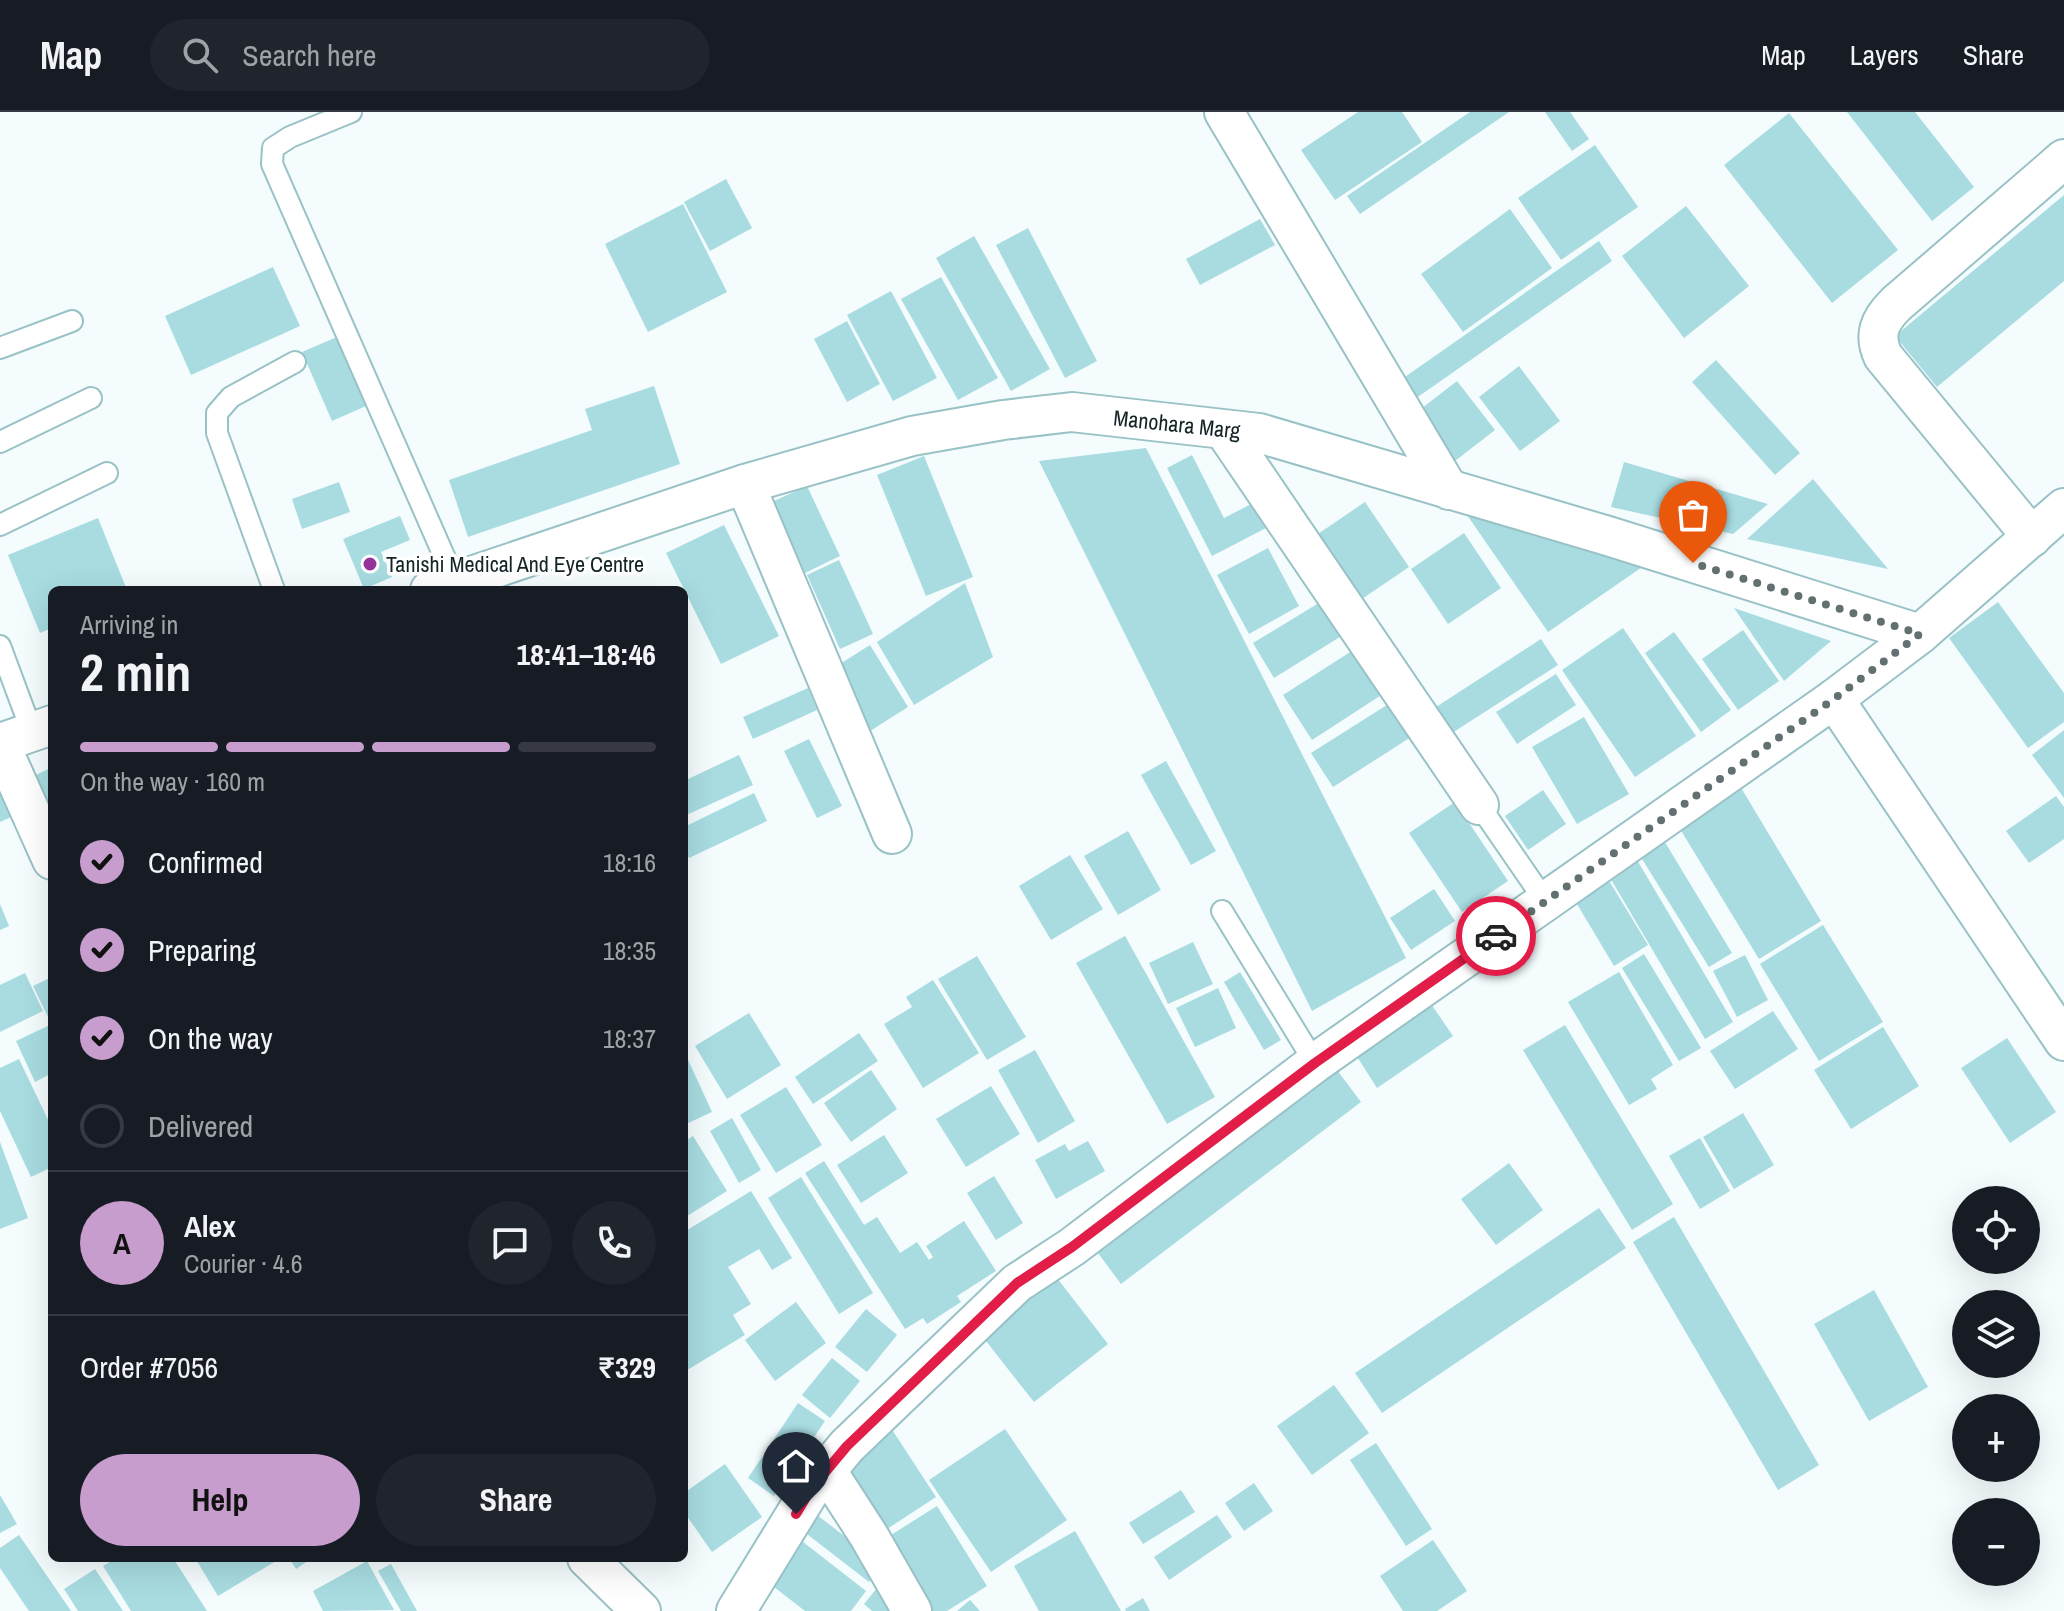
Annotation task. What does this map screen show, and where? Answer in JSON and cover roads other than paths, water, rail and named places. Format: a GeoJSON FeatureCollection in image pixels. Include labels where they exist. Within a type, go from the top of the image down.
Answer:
{"type":"FeatureCollection","features":[{"type":"Feature","properties":{"kind":"street"},"geometry":{"type":"LineString","coordinates":[[1224,112],[1449,490]]}},
{"type":"Feature","properties":{"kind":"street"},"geometry":{"type":"LineString","coordinates":[[2032,537],[1883,356],[1876,342],[1883,317],[1896,304],[2064,159]]}},
{"type":"Feature","properties":{"kind":"street","name":"Manohara Marg"},"geometry":{"type":"LineString","coordinates":[[443,586],[745,484],[912,436],[1072,412],[1259,433],[1608,536],[1920,634]]}},
{"type":"Feature","properties":{"kind":"street"},"geometry":{"type":"LineString","coordinates":[[1224,430],[1479,805]]}},
{"type":"Feature","properties":{"kind":"street"},"geometry":{"type":"LineString","coordinates":[[745,484],[892,834]]}},
{"type":"Feature","properties":{"kind":"street"},"geometry":{"type":"LineString","coordinates":[[736,1611],[811,1489],[847,1446],[1017,1283],[1072,1247],[1315,1063],[1834,699],[1920,634],[2064,508]]}},
{"type":"Feature","properties":{"kind":"street"},"geometry":{"type":"LineString","coordinates":[[1834,699],[2064,1041]]}},
{"type":"Feature","properties":{"kind":"street"},"geometry":{"type":"LineString","coordinates":[[21,736],[48,844]]}},
{"type":"Feature","properties":{"kind":"street"},"geometry":{"type":"LineString","coordinates":[[827,1471],[912,1611]]}},
{"type":"Feature","properties":{"kind":"street"},"geometry":{"type":"LineString","coordinates":[[591,1562],[641,1611]]}},
{"type":"Feature","properties":{"kind":"lane"},"geometry":{"type":"LineString","coordinates":[[351,112],[290,137],[273,148],[272,164],[443,586]]}},
{"type":"Feature","properties":{"kind":"lane"},"geometry":{"type":"LineString","coordinates":[[0,348],[72,321]]}},
{"type":"Feature","properties":{"kind":"lane"},"geometry":{"type":"LineString","coordinates":[[273,586],[217,433],[217,413],[231,397],[295,362]]}},
{"type":"Feature","properties":{"kind":"lane"},"geometry":{"type":"LineString","coordinates":[[0,442],[91,398]]}},
{"type":"Feature","properties":{"kind":"lane"},"geometry":{"type":"LineString","coordinates":[[0,525],[107,473]]}},
{"type":"Feature","properties":{"kind":"lane"},"geometry":{"type":"LineString","coordinates":[[0,646],[21,736]]}},
{"type":"Feature","properties":{"kind":"lane"},"geometry":{"type":"LineString","coordinates":[[1479,805],[1545,901]]}},
{"type":"Feature","properties":{"kind":"lane"},"geometry":{"type":"LineString","coordinates":[[1222,911],[1315,1063]]}},
{"type":"Feature","properties":{"kind":"place","name":"Tanishi Medical And Eye Centre"},"geometry":{"type":"Point","coordinates":[370,564]}}]}
